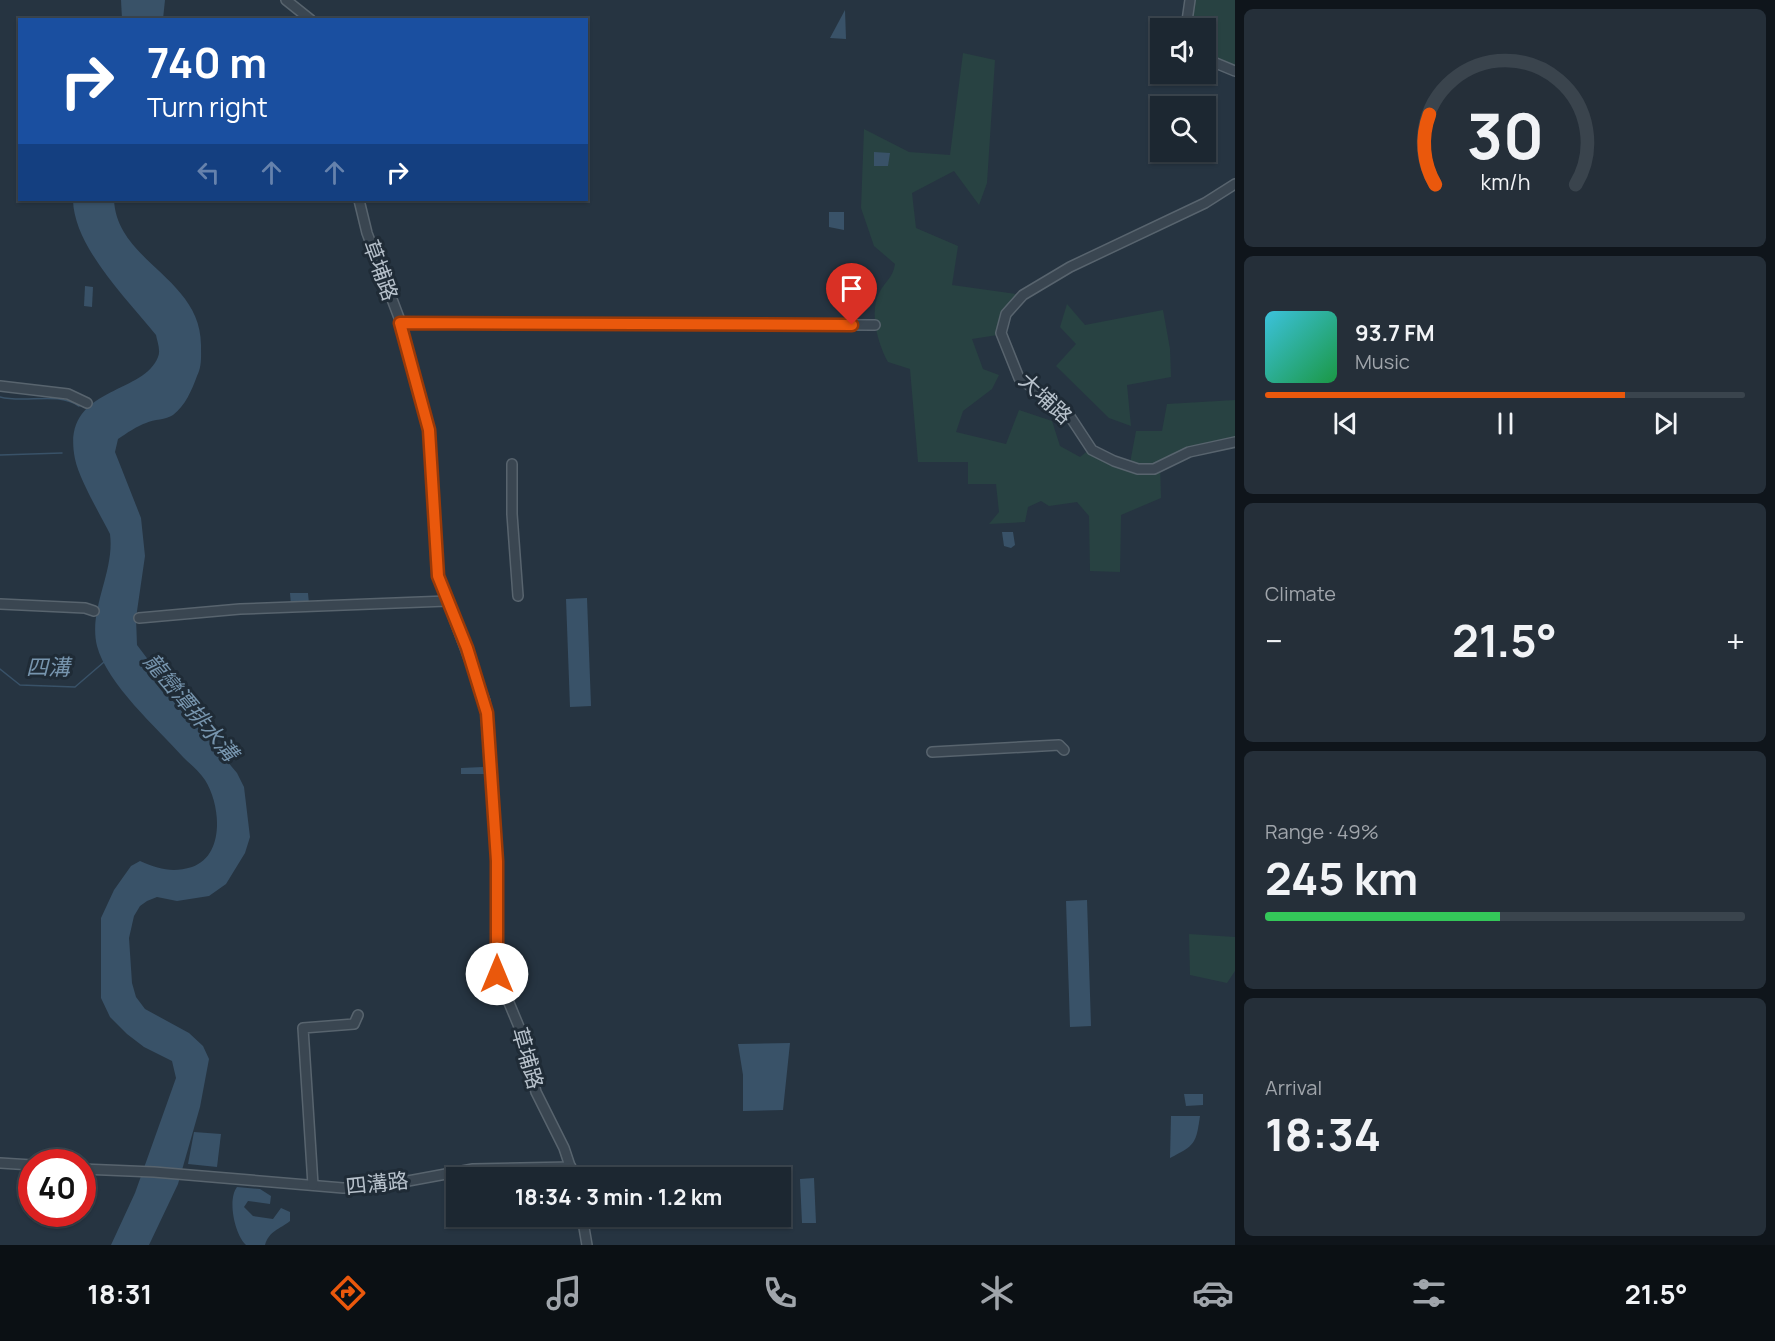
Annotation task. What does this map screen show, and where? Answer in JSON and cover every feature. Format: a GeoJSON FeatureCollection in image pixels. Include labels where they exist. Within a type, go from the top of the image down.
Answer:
{"type":"FeatureCollection","features":[{"type":"Feature","properties":{"kind":"street"},"geometry":{"type":"LineString","coordinates":[[286,0],[308,18]]}},
{"type":"Feature","properties":{"kind":"street"},"geometry":{"type":"LineString","coordinates":[[1187,18],[1190,0]]}},
{"type":"Feature","properties":{"kind":"street"},"geometry":{"type":"LineString","coordinates":[[1216,63],[1235,71]]}},
{"type":"Feature","properties":{"kind":"street","name":"大埔路"},"geometry":{"type":"LineString","coordinates":[[1235,184],[1205,203],[1070,267],[1023,295],[1006,314],[1001,333],[1019,378],[1067,412],[1092,450],[1114,461],[1138,469],[1154,469],[1189,452],[1235,442]]}},
{"type":"Feature","properties":{"kind":"street","name":"草埔路"},"geometry":{"type":"LineString","coordinates":[[359,201],[400,323],[429,430],[438,576],[467,648],[487,713],[497,861],[497,974],[522,1034],[536,1092],[571,1167]]}},
{"type":"Feature","properties":{"kind":"street"},"geometry":{"type":"LineString","coordinates":[[400,323],[875,325]]}},
{"type":"Feature","properties":{"kind":"street"},"geometry":{"type":"LineString","coordinates":[[0,386],[68,394],[87,403]]}},
{"type":"Feature","properties":{"kind":"street"},"geometry":{"type":"LineString","coordinates":[[512,464],[512,514],[518,596]]}},
{"type":"Feature","properties":{"kind":"street"},"geometry":{"type":"LineString","coordinates":[[139,618],[240,609],[447,600]]}},
{"type":"Feature","properties":{"kind":"street"},"geometry":{"type":"LineString","coordinates":[[0,604],[85,608],[94,611]]}},
{"type":"Feature","properties":{"kind":"street"},"geometry":{"type":"LineString","coordinates":[[932,752],[1059,745],[1064,750]]}},
{"type":"Feature","properties":{"kind":"street"},"geometry":{"type":"LineString","coordinates":[[313,1185],[303,1028],[354,1023],[358,1015]]}},
{"type":"Feature","properties":{"kind":"street"},"geometry":{"type":"LineString","coordinates":[[0,1162],[18,1164]]}},
{"type":"Feature","properties":{"kind":"street","name":"四溝路"},"geometry":{"type":"LineString","coordinates":[[96,1170],[154,1172],[342,1188],[381,1185],[446,1174]]}},
{"type":"Feature","properties":{"kind":"street"},"geometry":{"type":"LineString","coordinates":[[584,1227],[587,1245]]}},
{"type":"Feature","properties":{"kind":"green space"},"geometry":{"type":"Polygon","coordinates":[[[1192,0],[1235,0],[1235,67],[1216,59],[1216,18],[1190,18],[1192,0]]]}},
{"type":"Feature","properties":{"kind":"green space"},"geometry":{"type":"Polygon","coordinates":[[[963,53],[995,60],[987,183],[979,205],[954,171],[912,193],[916,228],[958,246],[952,285],[1023,295],[1008,312],[1004,334],[972,339],[983,369],[999,375],[992,389],[963,411],[956,432],[1006,444],[1019,410],[1052,421],[1060,446],[1080,457],[1094,446],[1130,463],[1136,431],[1162,431],[1167,404],[1235,400],[1235,440],[1160,465],[1161,498],[1121,515],[1120,572],[1090,571],[1089,516],[1077,502],[1049,506],[1041,501],[1028,507],[1025,522],[989,524],[999,512],[996,484],[968,484],[968,462],[918,462],[910,369],[888,362],[878,338],[875,319],[876,301],[895,264],[874,246],[861,208],[864,129],[909,152],[950,155],[963,53]]]}},
{"type":"Feature","properties":{"kind":"green space"},"geometry":{"type":"Polygon","coordinates":[[[1067,304],[1085,325],[1163,310],[1170,349],[1171,377],[1127,385],[1131,426],[1109,418],[1056,366],[1076,344],[1060,327],[1067,304]]]}},
{"type":"Feature","properties":{"kind":"green space"},"geometry":{"type":"Polygon","coordinates":[[[1189,934],[1235,937],[1235,971],[1227,983],[1190,975],[1189,934]]]}},
{"type":"Feature","properties":{"kind":"water"},"geometry":{"type":"Polygon","coordinates":[[[121,0],[165,0],[163,18],[122,18],[121,0]]]}},
{"type":"Feature","properties":{"kind":"water"},"geometry":{"type":"Polygon","coordinates":[[[845,10],[846,39],[830,38],[845,10]]]}},
{"type":"Feature","properties":{"kind":"water"},"geometry":{"type":"Polygon","coordinates":[[[874,152],[890,153],[888,166],[874,166],[874,152]]]}},
{"type":"Feature","properties":{"kind":"water"},"geometry":{"type":"Polygon","coordinates":[[[73,201],[114,201],[119,221],[129,239],[188,303],[197,322],[201,345],[199,372],[185,402],[170,417],[143,424],[118,439],[115,452],[141,518],[145,556],[136,618],[137,645],[205,735],[237,773],[244,787],[250,837],[245,853],[226,884],[209,896],[177,901],[157,897],[140,906],[134,916],[129,938],[132,983],[136,997],[145,1009],[189,1033],[203,1046],[209,1059],[200,1107],[178,1184],[149,1245],[111,1245],[135,1193],[176,1078],[172,1061],[144,1047],[127,1034],[110,1017],[101,998],[101,918],[114,890],[131,866],[140,861],[160,868],[178,870],[192,867],[203,861],[215,841],[217,816],[210,790],[203,777],[122,690],[111,675],[97,646],[96,618],[109,562],[110,534],[77,467],[74,435],[80,418],[91,405],[150,370],[158,357],[159,349],[156,335],[117,289],[92,254],[82,236],[73,201]]]}},
{"type":"Feature","properties":{"kind":"water"},"geometry":{"type":"Polygon","coordinates":[[[829,212],[844,212],[844,230],[829,227],[829,212]]]}},
{"type":"Feature","properties":{"kind":"water"},"geometry":{"type":"Polygon","coordinates":[[[85,286],[93,287],[92,307],[84,306],[85,286]]]}},
{"type":"Feature","properties":{"kind":"water"},"geometry":{"type":"Polygon","coordinates":[[[1002,532],[1013,532],[1015,545],[1011,548],[1004,546],[1002,532]]]}},
{"type":"Feature","properties":{"kind":"water"},"geometry":{"type":"Polygon","coordinates":[[[290,593],[308,593],[309,604],[291,605],[290,593]]]}},
{"type":"Feature","properties":{"kind":"water"},"geometry":{"type":"Polygon","coordinates":[[[587,598],[591,706],[570,707],[566,599],[587,598]]]}},
{"type":"Feature","properties":{"kind":"water"},"geometry":{"type":"Polygon","coordinates":[[[483,767],[484,774],[461,774],[461,768],[483,767]]]}},
{"type":"Feature","properties":{"kind":"water"},"geometry":{"type":"Polygon","coordinates":[[[1087,900],[1091,1026],[1070,1027],[1066,901],[1087,900]]]}},
{"type":"Feature","properties":{"kind":"water"},"geometry":{"type":"Polygon","coordinates":[[[790,1043],[783,1110],[743,1111],[743,1075],[738,1044],[790,1043]]]}},
{"type":"Feature","properties":{"kind":"water"},"geometry":{"type":"Polygon","coordinates":[[[1184,1094],[1203,1094],[1203,1105],[1186,1106],[1184,1094]]]}},
{"type":"Feature","properties":{"kind":"water"},"geometry":{"type":"Polygon","coordinates":[[[1171,1116],[1200,1116],[1193,1143],[1170,1158],[1171,1116]]]}},
{"type":"Feature","properties":{"kind":"water"},"geometry":{"type":"Polygon","coordinates":[[[194,1132],[221,1134],[217,1167],[188,1164],[194,1132]]]}},
{"type":"Feature","properties":{"kind":"water"},"geometry":{"type":"Polygon","coordinates":[[[814,1178],[816,1223],[802,1223],[800,1179],[814,1178]]]}},
{"type":"Feature","properties":{"kind":"water"},"geometry":{"type":"Polygon","coordinates":[[[237,1187],[260,1189],[271,1196],[270,1204],[248,1201],[244,1207],[253,1216],[273,1219],[281,1208],[290,1212],[290,1221],[272,1233],[265,1245],[246,1245],[239,1234],[233,1208],[234,1193],[237,1187]]]}},
{"type":"Feature","properties":{"kind":"waterway"},"geometry":{"type":"LineString","coordinates":[[0,397],[61,399],[79,406]]}},
{"type":"Feature","properties":{"kind":"waterway"},"geometry":{"type":"LineString","coordinates":[[0,455],[62,453]]}},
{"type":"Feature","properties":{"kind":"waterway","name":"四溝"},"geometry":{"type":"LineString","coordinates":[[0,669],[20,685],[75,687],[104,662]]}},
{"type":"Feature","properties":{"kind":"route"},"geometry":{"type":"LineString","coordinates":[[497,974],[497,861],[487,713],[467,648],[438,576],[429,430],[400,323],[852,325]]}},
{"type":"Feature","properties":{"kind":"water label","name":"龍巒潭排水溝"},"geometry":{"type":"Point","coordinates":[191,707]}}]}
